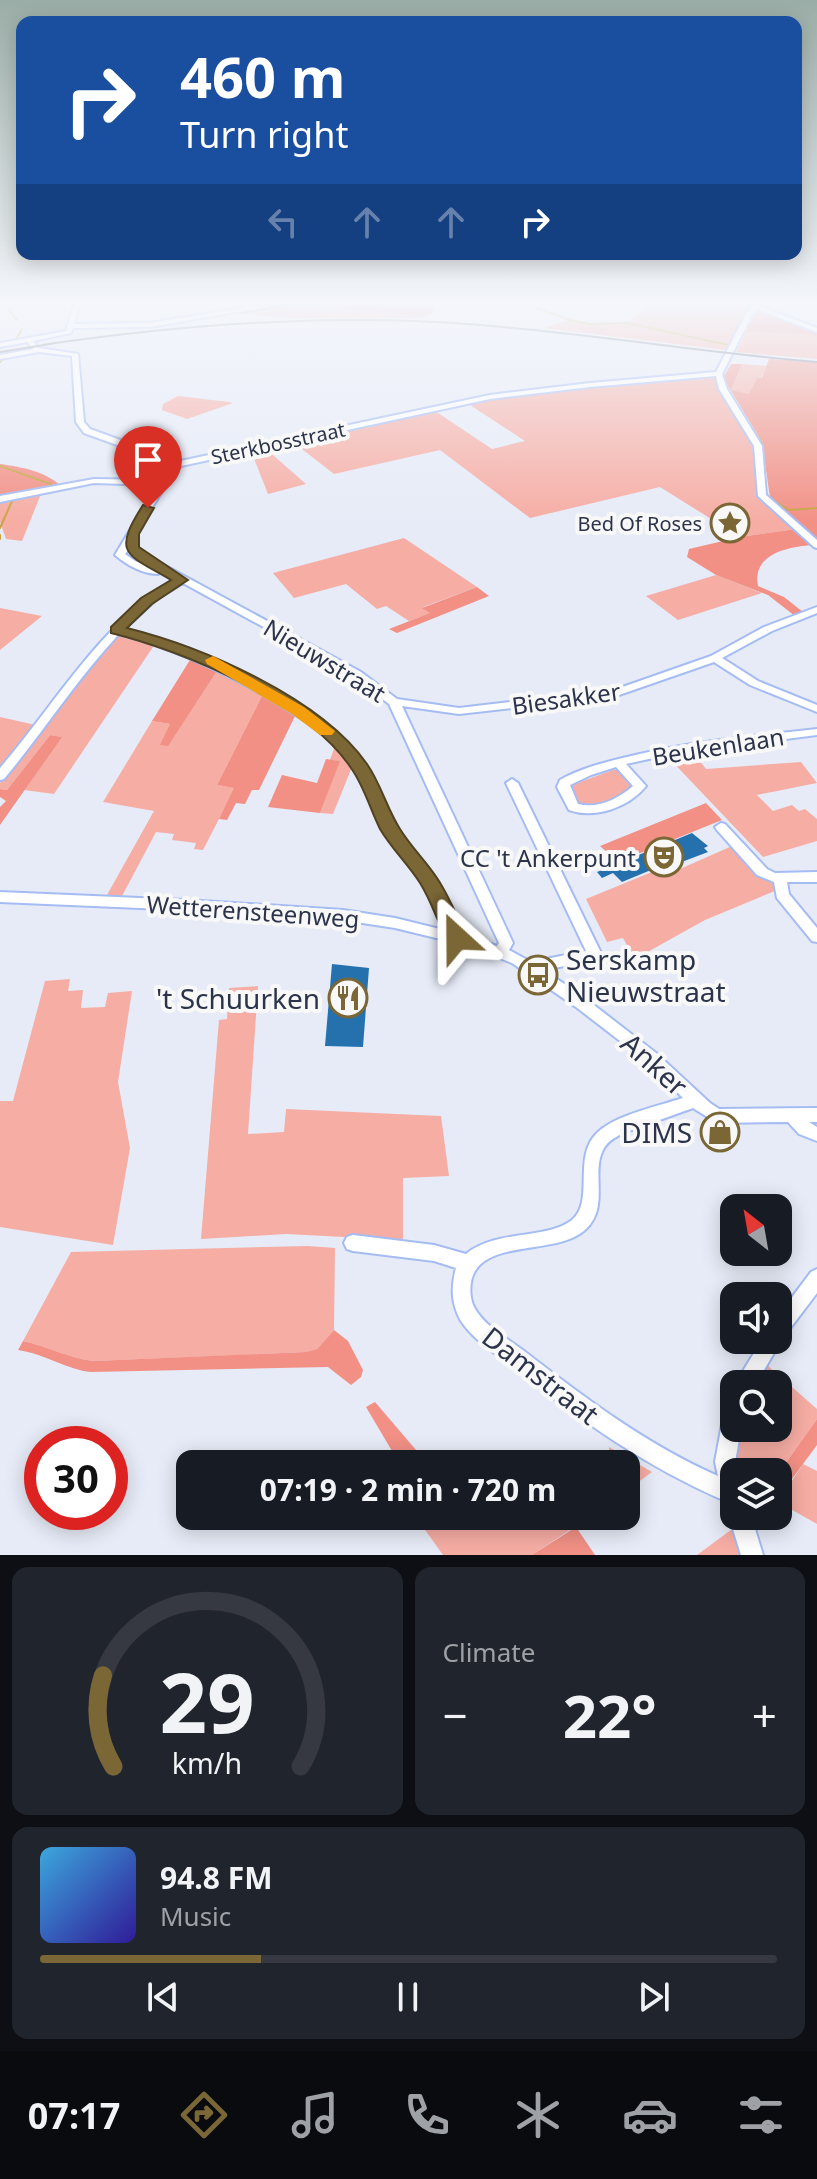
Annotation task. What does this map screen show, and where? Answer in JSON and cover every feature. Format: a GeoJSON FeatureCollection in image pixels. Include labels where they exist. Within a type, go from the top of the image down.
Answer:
{"type":"FeatureCollection","features":[{"type":"Feature","properties":{"kind":"street"},"geometry":{"type":"LineString","coordinates":[[77,378],[80,422],[87,431],[156,456],[169,466]]}},
{"type":"Feature","properties":{"kind":"street","name":"Sterkbosstraat"},"geometry":{"type":"LineString","coordinates":[[169,466],[490,397],[677,378]]}},
{"type":"Feature","properties":{"kind":"street"},"geometry":{"type":"LineString","coordinates":[[720,378],[723,389],[758,446],[762,496],[817,545]]}},
{"type":"Feature","properties":{"kind":"street","name":"Nieuwstraat"},"geometry":{"type":"LineString","coordinates":[[169,466],[163,483],[131,539],[136,554],[357,674],[394,702],[506,943],[501,952]]}},
{"type":"Feature","properties":{"kind":"street"},"geometry":{"type":"LineString","coordinates":[[0,499],[94,481],[163,483]]}},
{"type":"Feature","properties":{"kind":"street"},"geometry":{"type":"LineString","coordinates":[[0,776],[28,745],[116,630],[146,601],[181,580]]}},
{"type":"Feature","properties":{"kind":"street","name":"Biesakker"},"geometry":{"type":"LineString","coordinates":[[394,702],[459,711],[593,697],[627,690],[715,658],[768,629],[817,610]]}},
{"type":"Feature","properties":{"kind":"street"},"geometry":{"type":"LineString","coordinates":[[116,630],[160,641],[217,662],[298,711],[332,736],[360,766],[391,831],[430,882],[457,938]]}},
{"type":"Feature","properties":{"kind":"street"},"geometry":{"type":"LineString","coordinates":[[715,658],[754,683],[817,709]]}},
{"type":"Feature","properties":{"kind":"street","name":"Beukenlaan"},"geometry":{"type":"LineString","coordinates":[[620,764],[640,786],[634,794],[591,810],[573,807],[564,783],[620,764],[681,749],[817,732]]}},
{"type":"Feature","properties":{"kind":"street"},"geometry":{"type":"LineString","coordinates":[[512,783],[595,955],[531,967]]}},
{"type":"Feature","properties":{"kind":"street"},"geometry":{"type":"LineString","coordinates":[[721,827],[762,872],[780,880],[817,877]]}},
{"type":"Feature","properties":{"kind":"street"},"geometry":{"type":"LineString","coordinates":[[780,880],[782,895],[817,937]]}},
{"type":"Feature","properties":{"kind":"street","name":"Wetterensteenweg"},"geometry":{"type":"LineString","coordinates":[[0,897],[343,915],[457,938],[501,952]]}},
{"type":"Feature","properties":{"kind":"street","name":"Anker"},"geometry":{"type":"LineString","coordinates":[[501,952],[531,967],[651,1057],[717,1116],[817,1115]]}},
{"type":"Feature","properties":{"kind":"street"},"geometry":{"type":"LineString","coordinates":[[353,1243],[434,1253],[468,1263],[474,1256],[495,1248],[550,1237],[576,1227],[587,1215],[598,1143],[623,1127],[696,1100]]}},
{"type":"Feature","properties":{"kind":"street"},"geometry":{"type":"LineString","coordinates":[[794,1117],[805,1129],[817,1134]]}},
{"type":"Feature","properties":{"kind":"street","name":"Damstraat"},"geometry":{"type":"LineString","coordinates":[[468,1263],[461,1277],[460,1297],[470,1319],[481,1330],[596,1420],[684,1475],[720,1492]]}},
{"type":"Feature","properties":{"kind":"street"},"geometry":{"type":"LineString","coordinates":[[792,1313],[817,1278]]}},
{"type":"Feature","properties":{"kind":"street"},"geometry":{"type":"LineString","coordinates":[[744,1530],[752,1555]]}},
{"type":"Feature","properties":{"kind":"shaded area"},"geometry":{"type":"Polygon","coordinates":[[[716,378],[728,404],[751,439],[759,494],[796,529],[740,537],[660,487],[530,518],[440,450],[334,474],[293,442],[435,411],[492,449],[525,441],[467,403],[583,386],[716,378]]]}},
{"type":"Feature","properties":{"kind":"shaded area"},"geometry":{"type":"Polygon","coordinates":[[[723,378],[736,378],[731,390],[749,394],[757,378],[817,378],[817,540],[770,498],[762,442],[723,378]]]}},
{"type":"Feature","properties":{"kind":"shaded area"},"geometry":{"type":"Polygon","coordinates":[[[736,378],[761,378],[757,378],[749,395],[731,390],[736,378]]]}},
{"type":"Feature","properties":{"kind":"shaded area"},"geometry":{"type":"Polygon","coordinates":[[[178,396],[233,403],[187,419],[162,410],[163,404],[178,396]]]}},
{"type":"Feature","properties":{"kind":"shaded area"},"geometry":{"type":"Polygon","coordinates":[[[265,448],[306,484],[268,494],[251,451],[265,448]]]}},
{"type":"Feature","properties":{"kind":"shaded area"},"geometry":{"type":"Polygon","coordinates":[[[0,464],[40,473],[61,486],[0,498],[0,464]]]}},
{"type":"Feature","properties":{"kind":"shaded area"},"geometry":{"type":"Polygon","coordinates":[[[41,494],[22,541],[6,539],[0,522],[0,501],[41,494]]]}},
{"type":"Feature","properties":{"kind":"shaded area"},"geometry":{"type":"Polygon","coordinates":[[[796,529],[812,545],[773,554],[760,566],[758,575],[758,586],[784,597],[803,612],[795,616],[768,595],[716,575],[687,557],[689,549],[740,537],[796,529]]]}},
{"type":"Feature","properties":{"kind":"shaded area"},"geometry":{"type":"Polygon","coordinates":[[[404,538],[477,587],[423,607],[431,613],[409,621],[386,606],[377,609],[346,584],[294,598],[273,573],[404,538]]]}},
{"type":"Feature","properties":{"kind":"shaded area"},"geometry":{"type":"Polygon","coordinates":[[[716,575],[762,593],[678,620],[646,596],[716,575]]]}},
{"type":"Feature","properties":{"kind":"shaded area"},"geometry":{"type":"Polygon","coordinates":[[[477,587],[489,596],[397,633],[389,629],[430,613],[422,608],[477,587]]]}},
{"type":"Feature","properties":{"kind":"shaded area"},"geometry":{"type":"Polygon","coordinates":[[[0,608],[42,616],[0,650],[0,608]]]}},
{"type":"Feature","properties":{"kind":"shaded area"},"geometry":{"type":"Polygon","coordinates":[[[117,633],[157,641],[54,794],[24,790],[61,737],[50,735],[7,790],[0,789],[0,783],[117,633]]]}},
{"type":"Feature","properties":{"kind":"shaded area"},"geometry":{"type":"Polygon","coordinates":[[[193,655],[219,668],[168,746],[160,745],[170,724],[152,721],[193,655]]]}},
{"type":"Feature","properties":{"kind":"shaded area"},"geometry":{"type":"Polygon","coordinates":[[[219,668],[264,692],[217,785],[235,788],[203,850],[194,849],[196,843],[172,840],[174,834],[156,832],[122,896],[107,895],[154,811],[103,802],[152,721],[170,724],[168,745],[219,668]]]}},
{"type":"Feature","properties":{"kind":"shaded area"},"geometry":{"type":"Polygon","coordinates":[[[264,692],[297,712],[259,790],[252,790],[245,804],[236,803],[227,820],[219,819],[234,788],[217,785],[264,692]]]}},
{"type":"Feature","properties":{"kind":"shaded area"},"geometry":{"type":"Polygon","coordinates":[[[0,717],[40,726],[0,773],[0,717]]]}},
{"type":"Feature","properties":{"kind":"shaded area"},"geometry":{"type":"Polygon","coordinates":[[[50,735],[62,737],[0,825],[0,807],[6,801],[0,797],[0,789],[7,790],[50,735]]]}},
{"type":"Feature","properties":{"kind":"shaded area"},"geometry":{"type":"Polygon","coordinates":[[[336,743],[354,762],[333,814],[320,813],[339,761],[330,760],[336,743]]]}},
{"type":"Feature","properties":{"kind":"shaded area"},"geometry":{"type":"Polygon","coordinates":[[[692,751],[706,769],[801,762],[817,783],[757,795],[773,811],[792,805],[799,811],[805,809],[817,819],[817,841],[763,857],[666,755],[692,751]]]}},
{"type":"Feature","properties":{"kind":"shaded area"},"geometry":{"type":"Polygon","coordinates":[[[326,759],[340,761],[320,813],[268,807],[282,775],[317,783],[326,759]]]}},
{"type":"Feature","properties":{"kind":"shaded area"},"geometry":{"type":"Polygon","coordinates":[[[620,770],[635,784],[631,793],[591,808],[579,806],[569,786],[620,770]]]}},
{"type":"Feature","properties":{"kind":"shaded area"},"geometry":{"type":"Polygon","coordinates":[[[706,803],[722,820],[618,862],[600,846],[706,803]]]}},
{"type":"Feature","properties":{"kind":"shaded area"},"geometry":{"type":"Polygon","coordinates":[[[732,846],[757,874],[775,882],[777,890],[705,920],[635,959],[623,938],[607,942],[586,899],[674,863],[680,869],[732,846]]]}},
{"type":"Feature","properties":{"kind":"shaded area"},"geometry":{"type":"Polygon","coordinates":[[[70,979],[68,991],[83,990],[81,1008],[105,1007],[108,993],[132,991],[118,1082],[130,1148],[113,1245],[0,1227],[0,1101],[13,1101],[45,981],[70,979]]]}},
{"type":"Feature","properties":{"kind":"shaded area"},"geometry":{"type":"Polygon","coordinates":[[[258,986],[248,1134],[284,1132],[286,1109],[441,1116],[449,1176],[403,1178],[403,1240],[286,1234],[201,1239],[219,1020],[227,1019],[229,988],[258,986]]]}},
{"type":"Feature","properties":{"kind":"shaded area"},"geometry":{"type":"Polygon","coordinates":[[[308,1246],[335,1248],[334,1330],[317,1349],[307,1352],[94,1361],[23,1341],[71,1252],[308,1246]]]}},
{"type":"Feature","properties":{"kind":"shaded area"},"geometry":{"type":"Polygon","coordinates":[[[334,1330],[348,1341],[363,1370],[361,1377],[351,1385],[328,1367],[91,1372],[18,1350],[23,1341],[94,1361],[306,1352],[317,1349],[334,1330]]]}},
{"type":"Feature","properties":{"kind":"shaded area"},"geometry":{"type":"Polygon","coordinates":[[[792,1387],[817,1409],[817,1419],[789,1458],[734,1457],[737,1442],[792,1442],[792,1387]]]}},
{"type":"Feature","properties":{"kind":"shaded area"},"geometry":{"type":"Polygon","coordinates":[[[375,1402],[416,1450],[391,1450],[366,1407],[375,1402]]]}},
{"type":"Feature","properties":{"kind":"shaded area"},"geometry":{"type":"Polygon","coordinates":[[[817,1419],[817,1445],[792,1479],[792,1458],[789,1458],[817,1419]]]}},
{"type":"Feature","properties":{"kind":"shaded area"},"geometry":{"type":"Polygon","coordinates":[[[803,1464],[817,1471],[817,1524],[792,1510],[792,1481],[803,1464]]]}},
{"type":"Feature","properties":{"kind":"shaded area"},"geometry":{"type":"Polygon","coordinates":[[[640,1465],[652,1472],[640,1481],[640,1465]]]}},
{"type":"Feature","properties":{"kind":"shaded area"},"geometry":{"type":"Polygon","coordinates":[[[425,1530],[570,1530],[532,1555],[443,1555],[425,1530]]]}},
{"type":"Feature","properties":{"kind":"shaded area"},"geometry":{"type":"Polygon","coordinates":[[[571,1530],[578,1530],[595,1555],[532,1555],[571,1530]]]}},
{"type":"Feature","properties":{"kind":"shaded area"},"geometry":{"type":"Polygon","coordinates":[[[731,1530],[740,1530],[745,1555],[697,1555],[731,1530]]]}},
{"type":"Feature","properties":{"kind":"building","name":"CC 't Ankerpunt"},"geometry":{"type":"Polygon","coordinates":[[[692,833],[708,846],[704,848],[708,852],[679,863],[675,860],[622,882],[613,873],[602,878],[597,872],[692,833]]]}},
{"type":"Feature","properties":{"kind":"building","name":"'t Schuurken"},"geometry":{"type":"Polygon","coordinates":[[[332,964],[369,968],[363,1047],[325,1046],[332,964]]]}},
{"type":"Feature","properties":{"kind":"waterway"},"geometry":{"type":"LineString","coordinates":[[747,421],[762,443],[764,469]]}},
{"type":"Feature","properties":{"kind":"waterway"},"geometry":{"type":"LineString","coordinates":[[0,466],[56,486],[51,487]]}},
{"type":"Feature","properties":{"kind":"waterway"},"geometry":{"type":"LineString","coordinates":[[0,528],[13,499]]}},
{"type":"Feature","properties":{"kind":"waterway"},"geometry":{"type":"LineString","coordinates":[[773,500],[789,510],[817,508]]}},
{"type":"Feature","properties":{"kind":"slow traffic"},"geometry":{"type":"LineString","coordinates":[[213,660],[326,731]]}},
{"type":"Feature","properties":{"kind":"place","name":"Bed Of Roses"},"geometry":{"type":"Point","coordinates":[730,523]}},
{"type":"Feature","properties":{"kind":"place","name":"CC 't Ankerpunt"},"geometry":{"type":"Point","coordinates":[664,857]}},
{"type":"Feature","properties":{"kind":"place","name":"Serskamp Nieuwstraat"},"geometry":{"type":"Point","coordinates":[538,975]}},
{"type":"Feature","properties":{"kind":"place","name":"'t Schuurken"},"geometry":{"type":"Point","coordinates":[348,998]}},
{"type":"Feature","properties":{"kind":"place","name":"DIMS"},"geometry":{"type":"Point","coordinates":[720,1132]}},
{"type":"Feature","properties":{"kind":"route"},"geometry":{"type":"LineString","coordinates":[[148,508],[132,534],[132,547],[136,554],[181,580],[146,601],[116,630],[160,641],[217,662],[298,711],[332,736],[360,766],[391,831],[430,882],[457,938]]}}]}
